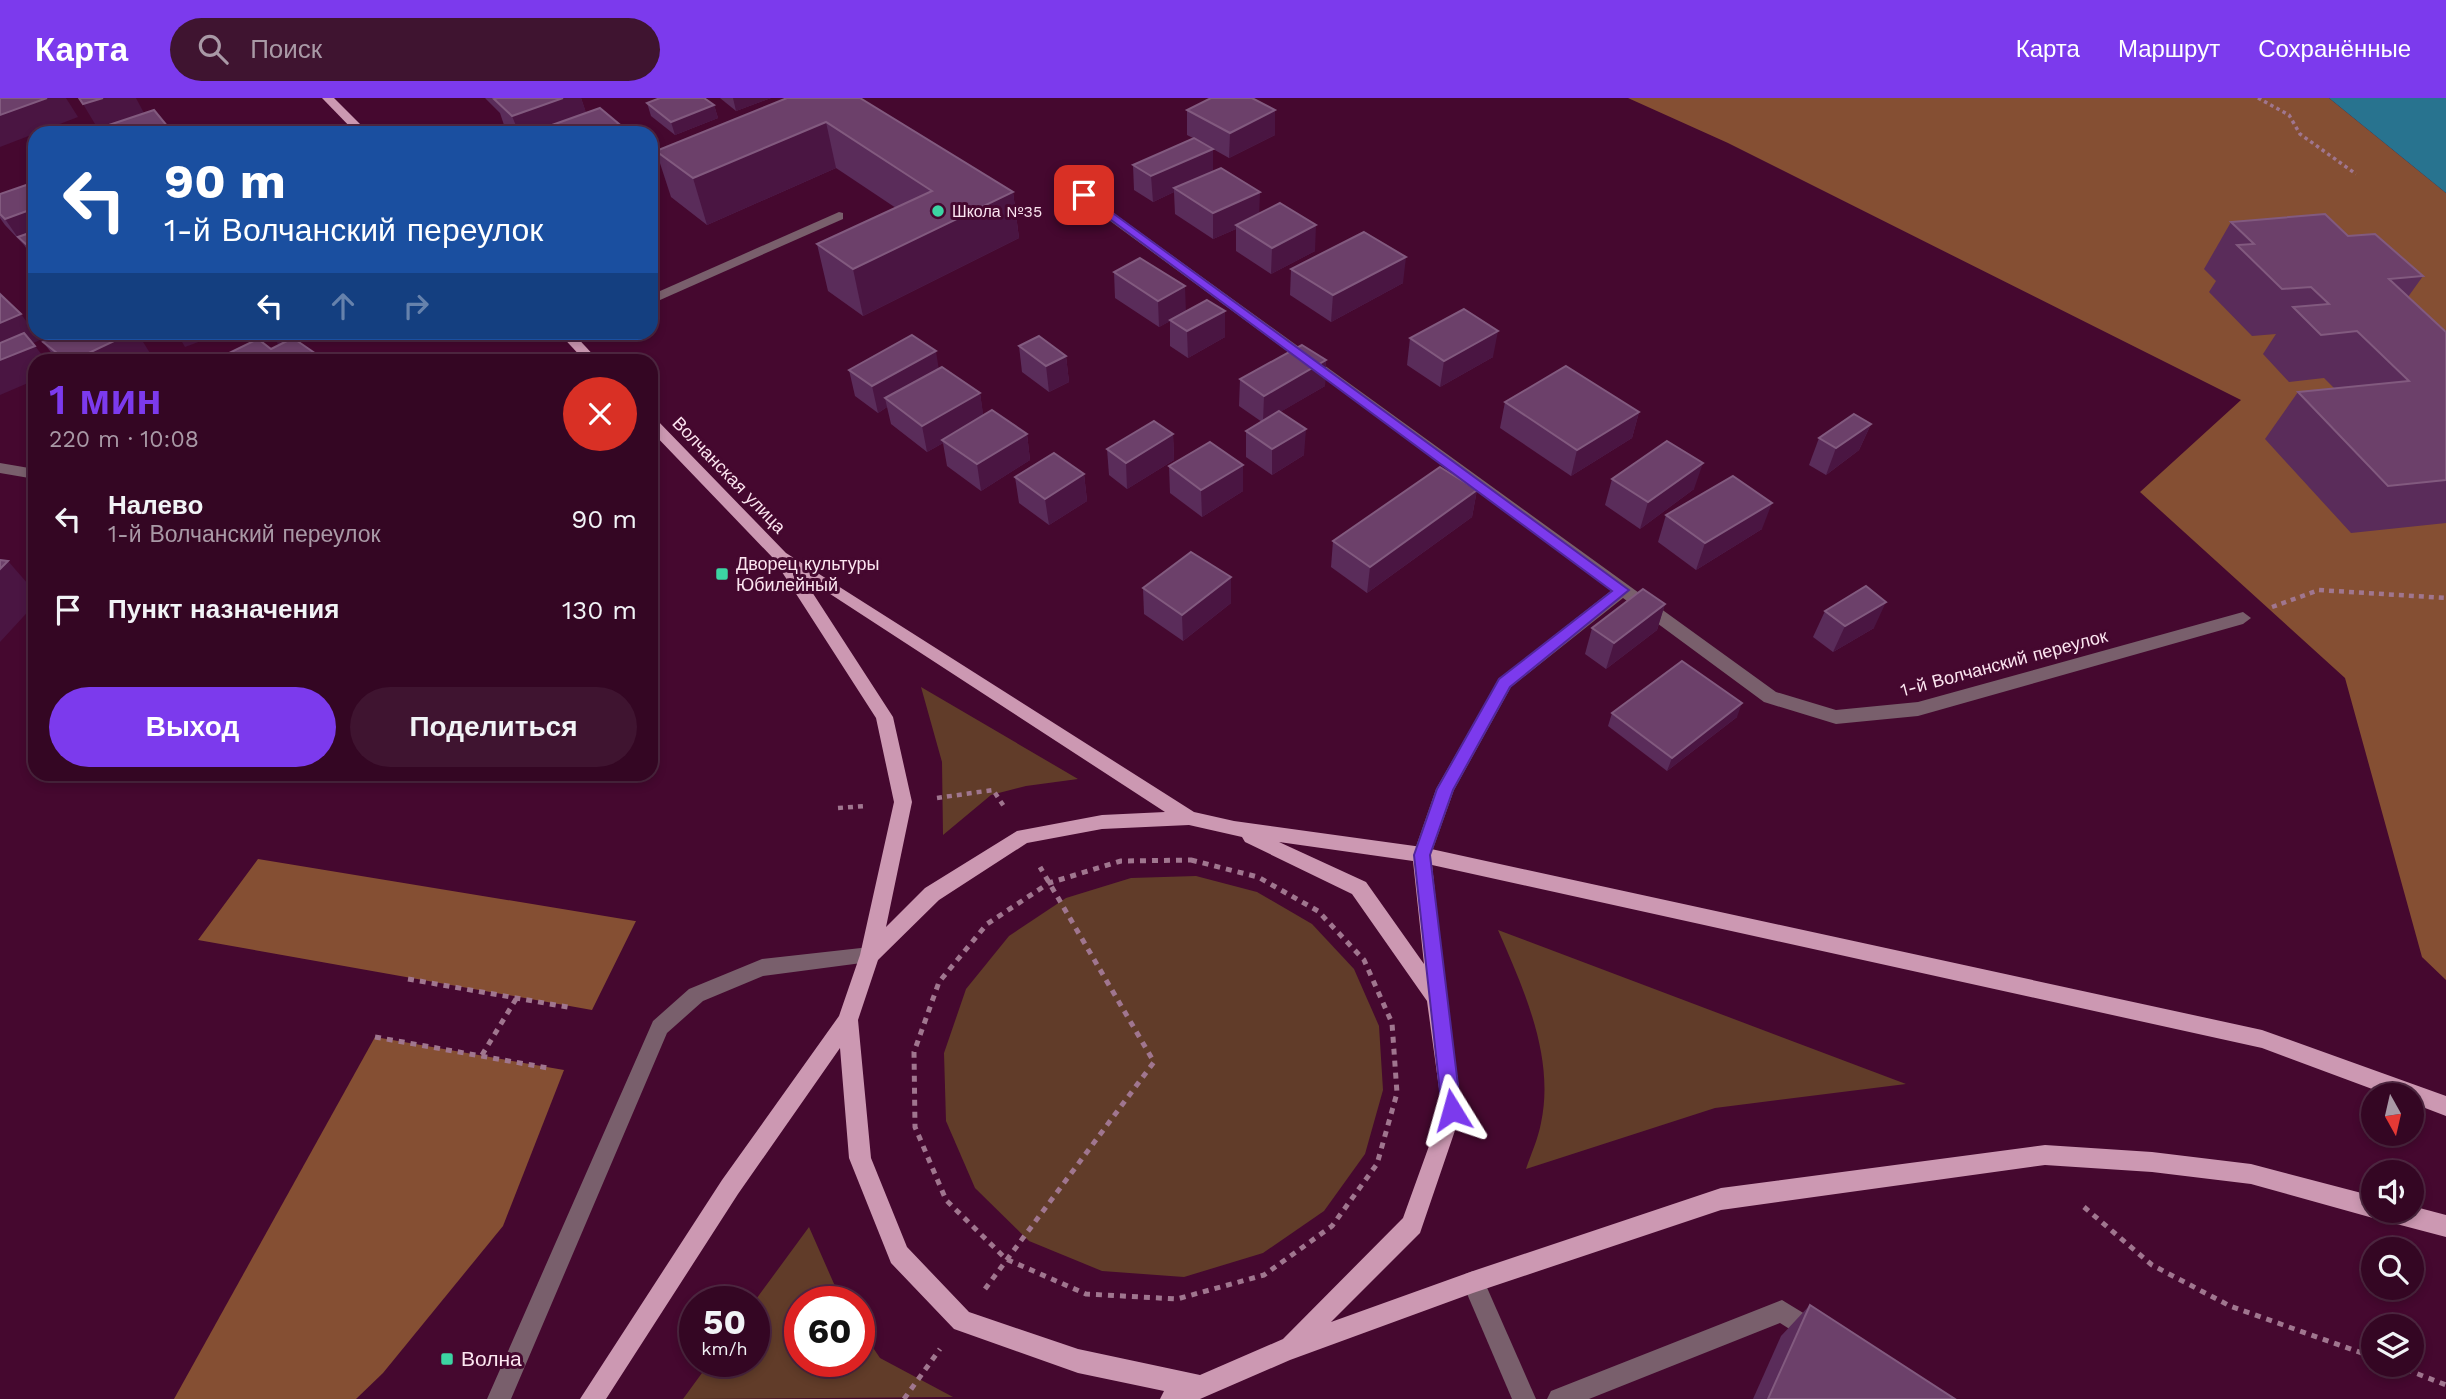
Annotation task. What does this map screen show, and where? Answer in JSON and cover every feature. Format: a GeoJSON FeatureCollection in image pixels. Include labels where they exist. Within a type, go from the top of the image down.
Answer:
{"type":"FeatureCollection","features":[{"type":"Feature","properties":{"kind":"main road"},"geometry":{"type":"LineString","coordinates":[[328,98],[356,126]]}},
{"type":"Feature","properties":{"kind":"main road"},"geometry":{"type":"LineString","coordinates":[[575,340],[586,354]]}},
{"type":"Feature","properties":{"kind":"main road","name":"Волчанская улица"},"geometry":{"type":"LineString","coordinates":[[658,429],[779,554]]}},
{"type":"Feature","properties":{"kind":"main road"},"geometry":{"type":"LineString","coordinates":[[592,1399],[730,1187],[848,1020],[870,955],[903,802],[884,717],[779,554]]}},
{"type":"Feature","properties":{"kind":"main road"},"geometry":{"type":"LineString","coordinates":[[779,554],[1189,818]]}},
{"type":"Feature","properties":{"kind":"main road"},"geometry":{"type":"LineString","coordinates":[[870,955],[932,894],[1023,836],[1102,822],[1189,818],[1234,828],[1422,855],[2262,1039],[2446,1106]]}},
{"type":"Feature","properties":{"kind":"main road"},"geometry":{"type":"LineString","coordinates":[[1234,828],[1359,888],[1437,998]]}},
{"type":"Feature","properties":{"kind":"main road"},"geometry":{"type":"LineString","coordinates":[[1287,1349],[1412,1225],[1452,1110],[1422,855]]}},
{"type":"Feature","properties":{"kind":"main road"},"geometry":{"type":"LineString","coordinates":[[848,1020],[860,1158],[899,1255],[962,1321],[1078,1360],[1198,1386]]}},
{"type":"Feature","properties":{"kind":"main road"},"geometry":{"type":"LineString","coordinates":[[1172,1399],[1287,1349],[1473,1282],[1721,1199],[2045,1155],[2152,1162],[2251,1174],[2361,1204]]}},
{"type":"Feature","properties":{"kind":"main road"},"geometry":{"type":"LineString","coordinates":[[2424,1220],[2446,1226]]}},
{"type":"Feature","properties":{"kind":"street"},"geometry":{"type":"LineString","coordinates":[[658,157],[687,146]]}},
{"type":"Feature","properties":{"kind":"street","name":"1-й Волчанский переулок"},"geometry":{"type":"LineString","coordinates":[[1061,178],[1770,697],[1836,717],[1918,709],[2243,618]]}},
{"type":"Feature","properties":{"kind":"street"},"geometry":{"type":"LineString","coordinates":[[658,297],[839,216]]}},
{"type":"Feature","properties":{"kind":"street"},"geometry":{"type":"LineString","coordinates":[[0,468],[28,473]]}},
{"type":"Feature","properties":{"kind":"street"},"geometry":{"type":"LineString","coordinates":[[1422,855],[1445,789],[1505,683],[1622,590]]}},
{"type":"Feature","properties":{"kind":"street"},"geometry":{"type":"LineString","coordinates":[[499,1399],[660,1027],[696,995],[762,968],[870,955]]}},
{"type":"Feature","properties":{"kind":"street"},"geometry":{"type":"LineString","coordinates":[[1473,1282],[1524,1399]]}},
{"type":"Feature","properties":{"kind":"street"},"geometry":{"type":"LineString","coordinates":[[1559,1399],[1782,1311],[1836,1348]]}},
{"type":"Feature","properties":{"kind":"path"},"geometry":{"type":"LineString","coordinates":[[2258,98],[2289,115],[2300,134],[2356,174]]}},
{"type":"Feature","properties":{"kind":"path"},"geometry":{"type":"LineString","coordinates":[[2243,618],[2319,590],[2446,598]]}},
{"type":"Feature","properties":{"kind":"path"},"geometry":{"type":"LineString","coordinates":[[838,808],[993,790],[1023,836],[1154,1062],[904,1399]]}},
{"type":"Feature","properties":{"kind":"path"},"geometry":{"type":"LineString","coordinates":[[1191,860],[1258,877],[1318,911],[1364,960],[1392,1023],[1397,1093],[1377,1164],[1332,1226],[1264,1275],[1177,1299],[1086,1294],[1006,1259],[946,1200],[915,1127],[914,1052],[939,982],[987,924],[1049,883],[1121,861],[1191,860]]}},
{"type":"Feature","properties":{"kind":"path"},"geometry":{"type":"LineString","coordinates":[[408,979],[573,1008]]}},
{"type":"Feature","properties":{"kind":"path"},"geometry":{"type":"LineString","coordinates":[[482,1055],[516,999]]}},
{"type":"Feature","properties":{"kind":"path"},"geometry":{"type":"LineString","coordinates":[[375,1037],[548,1068]]}},
{"type":"Feature","properties":{"kind":"path"},"geometry":{"type":"LineString","coordinates":[[2084,1207],[2152,1265],[2230,1306],[2361,1353]]}},
{"type":"Feature","properties":{"kind":"path"},"geometry":{"type":"LineString","coordinates":[[2424,1376],[2446,1385]]}},
{"type":"Feature","properties":{"kind":"shaded area"},"geometry":{"type":"Polygon","coordinates":[[[1628,98],[2329,98],[2446,193],[2446,980],[2422,957],[2345,678],[2140,492],[2241,400],[1728,143],[1628,98]]]}},
{"type":"Feature","properties":{"kind":"shaded area"},"geometry":{"type":"Polygon","coordinates":[[[921,687],[1078,779],[1026,786],[991,795],[943,835],[942,762],[921,687]]]}},
{"type":"Feature","properties":{"kind":"shaded area"},"geometry":{"type":"Polygon","coordinates":[[[258,859],[636,921],[592,1010],[198,940],[258,859]]]}},
{"type":"Feature","properties":{"kind":"shaded area"},"geometry":{"type":"Polygon","coordinates":[[[1196,876],[1257,892],[1312,924],[1354,969],[1379,1026],[1383,1090],[1365,1154],[1324,1211],[1263,1253],[1184,1277],[1102,1271],[1029,1241],[975,1188],[946,1121],[944,1053],[966,989],[1009,936],[1066,898],[1131,878],[1196,876]]]}},
{"type":"Feature","properties":{"kind":"shaded area"},"geometry":{"type":"Polygon","coordinates":[[[1498,930],[1906,1084],[1715,1108],[1526,1169],[1541,1123],[1544,1073],[1527,1000],[1498,930]]]}},
{"type":"Feature","properties":{"kind":"shaded area"},"geometry":{"type":"Polygon","coordinates":[[[375,1037],[564,1070],[503,1226],[383,1373],[356,1399],[174,1399],[375,1037]]]}},
{"type":"Feature","properties":{"kind":"shaded area"},"geometry":{"type":"Polygon","coordinates":[[[809,1227],[835,1286],[784,1286],[784,1377],[875,1377],[875,1351],[880,1358],[953,1397],[683,1399],[699,1377],[770,1377],[770,1286],[766,1286],[809,1227]]]}},
{"type":"Feature","properties":{"kind":"water"},"geometry":{"type":"Polygon","coordinates":[[[2329,98],[2446,98],[2446,193],[2329,98]]]}},
{"type":"Feature","properties":{"kind":"building"},"geometry":{"type":"Polygon","coordinates":[[[0,98],[47,98],[0,115],[0,98]]]}},
{"type":"Feature","properties":{"kind":"building"},"geometry":{"type":"Polygon","coordinates":[[[79,98],[103,98],[83,104],[79,98]]]}},
{"type":"Feature","properties":{"kind":"building"},"geometry":{"type":"Polygon","coordinates":[[[563,98],[512,116],[494,99],[563,98]]]}},
{"type":"Feature","properties":{"kind":"building"},"geometry":{"type":"Polygon","coordinates":[[[660,98],[704,98],[714,105],[671,122],[647,103],[660,98]]]}},
{"type":"Feature","properties":{"kind":"building"},"geometry":{"type":"Polygon","coordinates":[[[787,98],[860,98],[1013,192],[853,269],[817,244],[932,191],[826,122],[693,178],[658,150],[787,98]]]}},
{"type":"Feature","properties":{"kind":"building"},"geometry":{"type":"Polygon","coordinates":[[[1211,98],[1252,98],[1275,110],[1230,133],[1187,110],[1211,98]]]}},
{"type":"Feature","properties":{"kind":"building"},"geometry":{"type":"Polygon","coordinates":[[[600,108],[619,124],[613,126],[549,126],[600,108]]]}},
{"type":"Feature","properties":{"kind":"building"},"geometry":{"type":"Polygon","coordinates":[[[154,110],[167,126],[106,126],[154,110]]]}},
{"type":"Feature","properties":{"kind":"building"},"geometry":{"type":"Polygon","coordinates":[[[1194,138],[1213,149],[1151,176],[1133,165],[1194,138]]]}},
{"type":"Feature","properties":{"kind":"building"},"geometry":{"type":"Polygon","coordinates":[[[1221,168],[1260,192],[1213,213],[1174,188],[1221,168]]]}},
{"type":"Feature","properties":{"kind":"building"},"geometry":{"type":"Polygon","coordinates":[[[28,184],[28,211],[5,219],[0,214],[0,194],[28,184]]]}},
{"type":"Feature","properties":{"kind":"building"},"geometry":{"type":"Polygon","coordinates":[[[1280,203],[1316,225],[1272,248],[1236,225],[1280,203]]]}},
{"type":"Feature","properties":{"kind":"building"},"geometry":{"type":"Polygon","coordinates":[[[2325,214],[2348,236],[2375,234],[2423,276],[2389,279],[2446,332],[2446,480],[2388,486],[2298,392],[2409,381],[2357,331],[2321,335],[2293,307],[2329,304],[2311,287],[2282,289],[2237,245],[2254,244],[2231,222],[2325,214]]]}},
{"type":"Feature","properties":{"kind":"building"},"geometry":{"type":"Polygon","coordinates":[[[1364,232],[1406,257],[1333,295],[1291,269],[1364,232]]]}},
{"type":"Feature","properties":{"kind":"building"},"geometry":{"type":"Polygon","coordinates":[[[28,233],[28,246],[18,237],[28,233]]]}},
{"type":"Feature","properties":{"kind":"building"},"geometry":{"type":"Polygon","coordinates":[[[1140,258],[1185,286],[1158,301],[1114,272],[1140,258]]]}},
{"type":"Feature","properties":{"kind":"building"},"geometry":{"type":"Polygon","coordinates":[[[0,294],[21,314],[0,323],[0,294]]]}},
{"type":"Feature","properties":{"kind":"building"},"geometry":{"type":"Polygon","coordinates":[[[1207,300],[1225,311],[1187,331],[1170,320],[1207,300]]]}},
{"type":"Feature","properties":{"kind":"building"},"geometry":{"type":"Polygon","coordinates":[[[1464,309],[1498,331],[1444,361],[1410,338],[1464,309]]]}},
{"type":"Feature","properties":{"kind":"building"},"geometry":{"type":"Polygon","coordinates":[[[24,333],[35,346],[0,360],[0,343],[24,333]]]}},
{"type":"Feature","properties":{"kind":"building"},"geometry":{"type":"Polygon","coordinates":[[[912,335],[936,351],[872,386],[849,370],[912,335]]]}},
{"type":"Feature","properties":{"kind":"building"},"geometry":{"type":"Polygon","coordinates":[[[1039,336],[1066,356],[1046,366],[1019,346],[1039,336]]]}},
{"type":"Feature","properties":{"kind":"building"},"geometry":{"type":"Polygon","coordinates":[[[116,340],[87,354],[58,354],[43,342],[116,340]]]}},
{"type":"Feature","properties":{"kind":"building"},"geometry":{"type":"Polygon","coordinates":[[[256,340],[271,349],[289,340],[296,340],[316,354],[227,354],[256,340]]]}},
{"type":"Feature","properties":{"kind":"building"},"geometry":{"type":"Polygon","coordinates":[[[1302,345],[1326,360],[1264,396],[1240,379],[1302,345]]]}},
{"type":"Feature","properties":{"kind":"building"},"geometry":{"type":"Polygon","coordinates":[[[1566,366],[1639,412],[1577,450],[1505,402],[1566,366]]]}},
{"type":"Feature","properties":{"kind":"building"},"geometry":{"type":"Polygon","coordinates":[[[942,367],[980,393],[922,426],[885,398],[942,367]]]}},
{"type":"Feature","properties":{"kind":"building"},"geometry":{"type":"Polygon","coordinates":[[[992,410],[1027,434],[977,464],[942,440],[992,410]]]}},
{"type":"Feature","properties":{"kind":"building"},"geometry":{"type":"Polygon","coordinates":[[[1279,411],[1306,429],[1272,449],[1246,431],[1279,411]]]}},
{"type":"Feature","properties":{"kind":"building"},"geometry":{"type":"Polygon","coordinates":[[[1854,414],[1871,424],[1836,448],[1819,438],[1854,414]]]}},
{"type":"Feature","properties":{"kind":"building"},"geometry":{"type":"Polygon","coordinates":[[[1154,421],[1173,434],[1126,463],[1107,449],[1154,421]]]}},
{"type":"Feature","properties":{"kind":"building"},"geometry":{"type":"Polygon","coordinates":[[[1667,441],[1703,463],[1648,502],[1612,479],[1667,441]]]}},
{"type":"Feature","properties":{"kind":"building"},"geometry":{"type":"Polygon","coordinates":[[[1210,442],[1243,465],[1201,490],[1169,466],[1210,442]]]}},
{"type":"Feature","properties":{"kind":"building"},"geometry":{"type":"Polygon","coordinates":[[[1054,453],[1084,474],[1045,499],[1015,477],[1054,453]]]}},
{"type":"Feature","properties":{"kind":"building"},"geometry":{"type":"Polygon","coordinates":[[[1440,467],[1477,490],[1370,567],[1333,541],[1440,467]]]}},
{"type":"Feature","properties":{"kind":"building"},"geometry":{"type":"Polygon","coordinates":[[[1733,476],[1772,503],[1705,543],[1666,515],[1733,476]]]}},
{"type":"Feature","properties":{"kind":"building"},"geometry":{"type":"Polygon","coordinates":[[[1191,552],[1231,577],[1182,615],[1143,588],[1191,552]]]}},
{"type":"Feature","properties":{"kind":"building"},"geometry":{"type":"Polygon","coordinates":[[[0,560],[8,561],[0,569],[0,560]]]}},
{"type":"Feature","properties":{"kind":"building"},"geometry":{"type":"Polygon","coordinates":[[[1866,586],[1886,602],[1845,626],[1825,611],[1866,586]]]}},
{"type":"Feature","properties":{"kind":"building"},"geometry":{"type":"Polygon","coordinates":[[[1643,589],[1665,604],[1614,643],[1592,628],[1643,589]]]}},
{"type":"Feature","properties":{"kind":"building"},"geometry":{"type":"Polygon","coordinates":[[[1682,661],[1742,703],[1672,758],[1612,713],[1682,661]]]}},
{"type":"Feature","properties":{"kind":"building"},"geometry":{"type":"Polygon","coordinates":[[[1810,1305],[1955,1399],[1768,1399],[1810,1305]]]}},
{"type":"Feature","properties":{"kind":"place","name":"Школа №35"},"geometry":{"type":"Point","coordinates":[938,211]}},
{"type":"Feature","properties":{"kind":"place","name":"Дворец культуры Юбилейный"},"geometry":{"type":"Point","coordinates":[722,574]}},
{"type":"Feature","properties":{"kind":"place","name":"Волна"},"geometry":{"type":"Point","coordinates":[447,1359]}},
{"type":"Feature","properties":{"kind":"route"},"geometry":{"type":"LineString","coordinates":[[1084,195],[1622,590],[1505,683],[1445,789],[1422,855],[1452,1110]]}}]}
